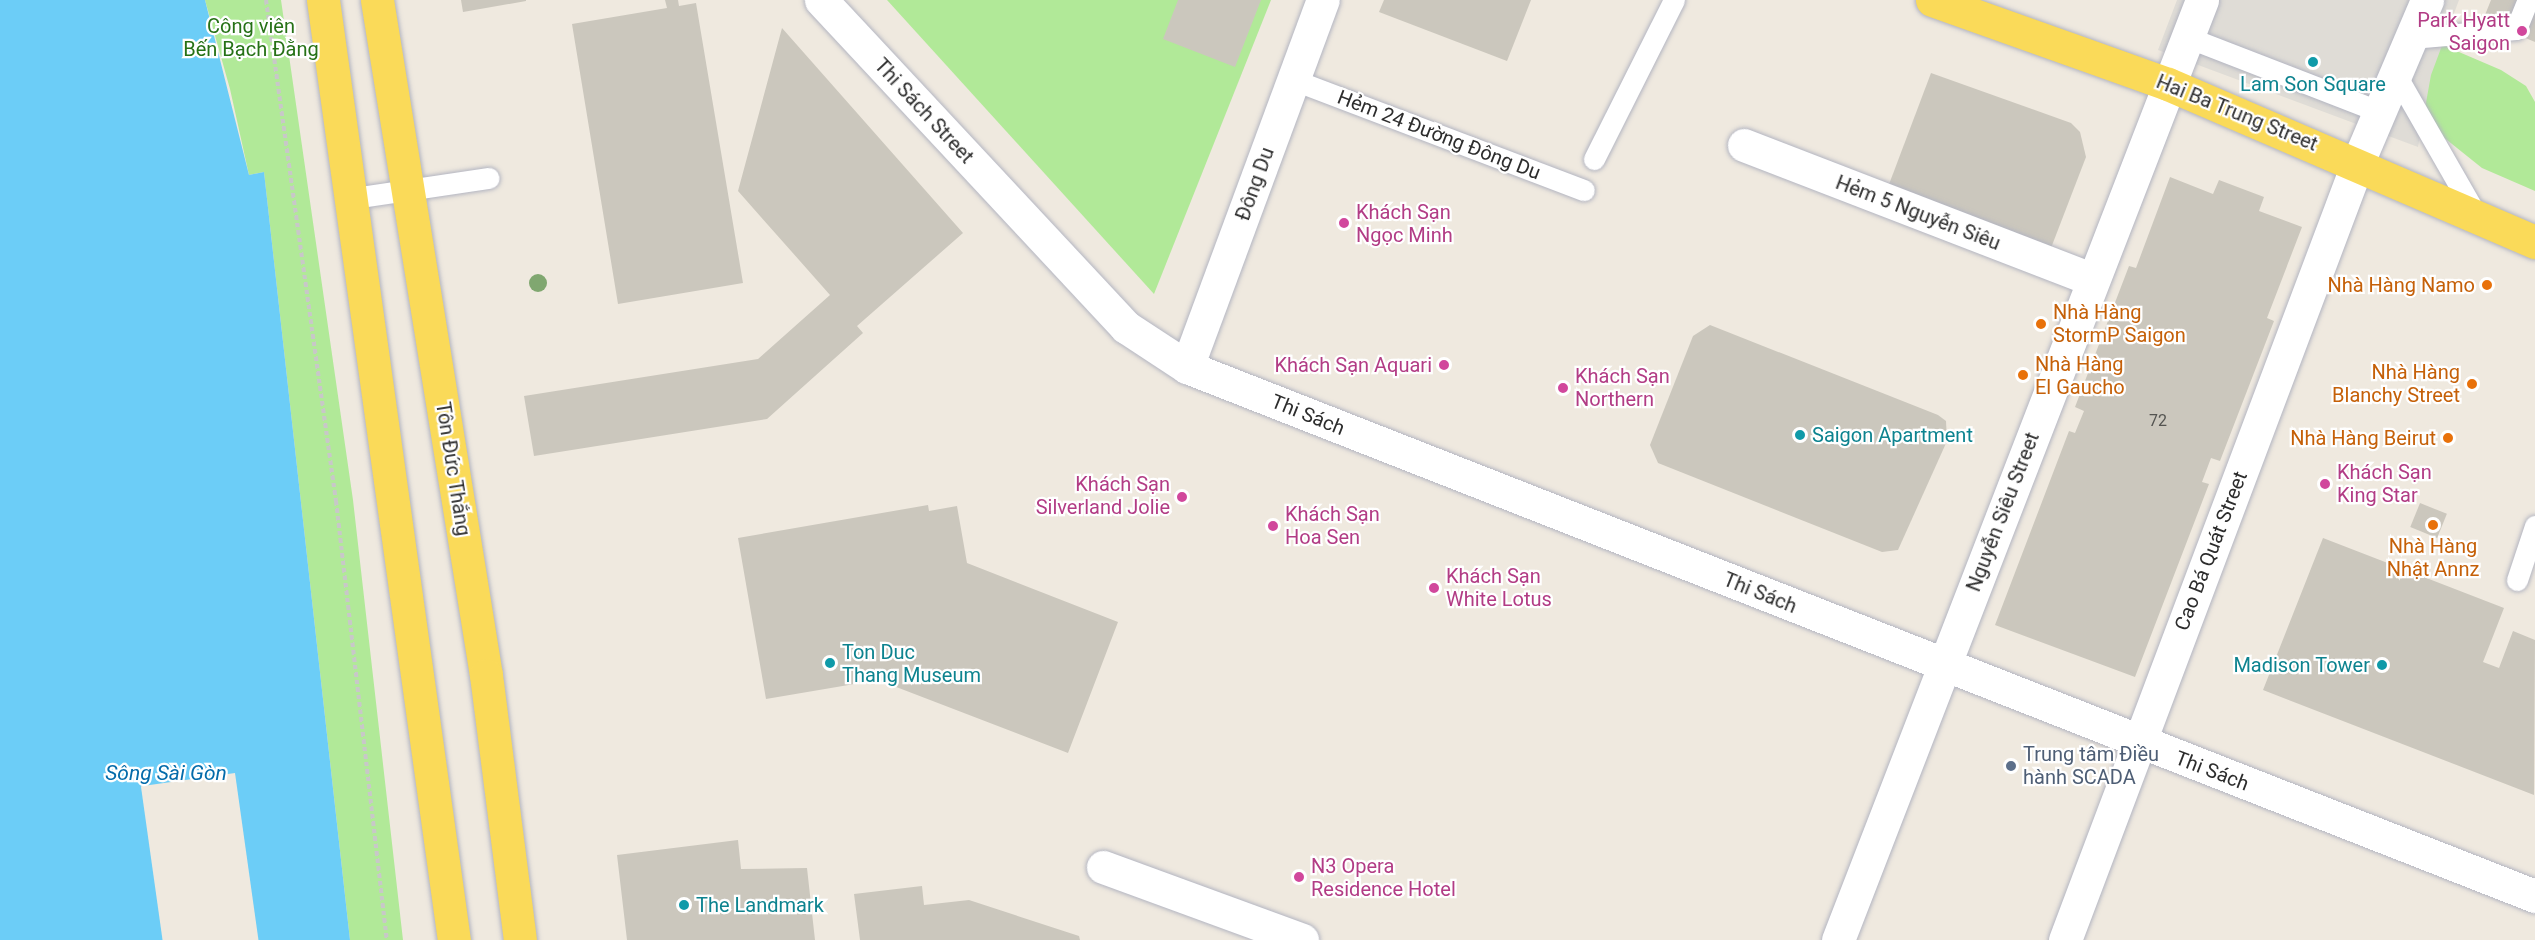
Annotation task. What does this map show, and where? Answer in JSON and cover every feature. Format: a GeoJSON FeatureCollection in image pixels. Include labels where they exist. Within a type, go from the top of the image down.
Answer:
{"type":"FeatureCollection","features":[{"type":"Feature","properties":{"kind":"main road"},"geometry":{"type":"LineString","coordinates":[[322,0],[353,198],[454,940]]}},
{"type":"Feature","properties":{"kind":"main road","name":"Tôn Đức Thắng"},"geometry":{"type":"LineString","coordinates":[[377,0],[486,675],[520,940]]}},
{"type":"Feature","properties":{"kind":"main road","name":"Hai Ba Trung Street"},"geometry":{"type":"LineString","coordinates":[[1932,0],[2168,84],[2358,162],[2535,242]]}},
{"type":"Feature","properties":{"kind":"street","name":"Thi Sách"},"geometry":{"type":"LineString","coordinates":[[821,0],[1126,327],[1186,367],[2535,897]]}},
{"type":"Feature","properties":{"kind":"street","name":"Đông Du"},"geometry":{"type":"LineString","coordinates":[[1186,367],[1323,0]]}},
{"type":"Feature","properties":{"kind":"street"},"geometry":{"type":"LineString","coordinates":[[2168,84],[2202,0]]}},
{"type":"Feature","properties":{"kind":"street"},"geometry":{"type":"LineString","coordinates":[[2358,162],[2427,0]]}},
{"type":"Feature","properties":{"kind":"street","name":"Nguyễn Siêu Street"},"geometry":{"type":"LineString","coordinates":[[1838,940],[2168,84]]}},
{"type":"Feature","properties":{"kind":"street","name":"Hẻm 5 Nguyễn Siêu"},"geometry":{"type":"LineString","coordinates":[[1744,145],[2093,280]]}},
{"type":"Feature","properties":{"kind":"street","name":"Cao Bá Quát Street"},"geometry":{"type":"LineString","coordinates":[[2065,940],[2358,162]]}},
{"type":"Feature","properties":{"kind":"street"},"geometry":{"type":"LineString","coordinates":[[1103,867],[1302,940]]}},
{"type":"Feature","properties":{"kind":"lane"},"geometry":{"type":"LineString","coordinates":[[1594,159],[1674,0]]}},
{"type":"Feature","properties":{"kind":"lane"},"geometry":{"type":"LineString","coordinates":[[2411,38],[2516,29],[2528,0]]}},
{"type":"Feature","properties":{"kind":"lane"},"geometry":{"type":"LineString","coordinates":[[2187,38],[2380,112]]}},
{"type":"Feature","properties":{"kind":"lane"},"geometry":{"type":"LineString","coordinates":[[2396,75],[2478,218]]}},
{"type":"Feature","properties":{"kind":"lane","name":"Hẻm 24 Đường Đông Du"},"geometry":{"type":"LineString","coordinates":[[1294,80],[1584,190]]}},
{"type":"Feature","properties":{"kind":"lane"},"geometry":{"type":"LineString","coordinates":[[353,198],[489,178]]}},
{"type":"Feature","properties":{"kind":"lane"},"geometry":{"type":"LineString","coordinates":[[2517,580],[2535,526]]}},
{"type":"Feature","properties":{"kind":"path"},"geometry":{"type":"LineString","coordinates":[[261,0],[267,3],[336,501],[387,940]]}},
{"type":"Feature","properties":{"kind":"green space","name":"Công viên Bến Bạch Đằng"},"geometry":{"type":"Polygon","coordinates":[[[205,0],[281,0],[353,500],[403,940],[350,940],[264,172],[249,175],[230,89],[205,0]]]}},
{"type":"Feature","properties":{"kind":"green space"},"geometry":{"type":"Polygon","coordinates":[[[887,0],[1271,0],[1154,294],[887,0]]]}},
{"type":"Feature","properties":{"kind":"green space"},"geometry":{"type":"Polygon","coordinates":[[[2417,34],[2501,70],[2526,86],[2535,102],[2535,191],[2482,168],[2427,124],[2417,34]]]}},
{"type":"Feature","properties":{"kind":"shaded area","name":"Lam Son Square"},"geometry":{"type":"Polygon","coordinates":[[[2177,0],[2459,0],[2431,75],[2418,147],[2158,50],[2177,0]]]}},
{"type":"Feature","properties":{"kind":"water","name":"Sông Sài Gòn"},"geometry":{"type":"Polygon","coordinates":[[[0,0],[205,0],[249,175],[264,172],[350,940],[0,940],[0,0]]]}},
{"type":"Feature","properties":{"kind":"pier"},"geometry":{"type":"Polygon","coordinates":[[[235,773],[258,940],[163,940],[141,786],[235,773]]]}},
{"type":"Feature","properties":{"kind":"building"},"geometry":{"type":"Polygon","coordinates":[[[461,0],[526,0],[526,1],[463,12],[461,0]]]}},
{"type":"Feature","properties":{"kind":"building"},"geometry":{"type":"Polygon","coordinates":[[[665,0],[678,0],[679,6],[696,3],[743,283],[618,304],[572,24],[667,8],[665,0]]]}},
{"type":"Feature","properties":{"kind":"building"},"geometry":{"type":"Polygon","coordinates":[[[1178,0],[1261,0],[1235,67],[1163,39],[1178,0]]]}},
{"type":"Feature","properties":{"kind":"building"},"geometry":{"type":"Polygon","coordinates":[[[1384,0],[1531,0],[1507,61],[1379,12],[1384,0]]]}},
{"type":"Feature","properties":{"kind":"building","name":"Park Hyatt Saigon"},"geometry":{"type":"Polygon","coordinates":[[[2491,0],[2535,0],[2535,42],[2483,20],[2491,0]]]}},
{"type":"Feature","properties":{"kind":"building"},"geometry":{"type":"Polygon","coordinates":[[[782,28],[963,233],[857,326],[863,333],[767,419],[534,456],[524,396],[758,359],[830,295],[738,191],[782,28]]]}},
{"type":"Feature","properties":{"kind":"building"},"geometry":{"type":"Polygon","coordinates":[[[1931,73],[2071,123],[2080,132],[2086,157],[2051,248],[1888,187],[1931,73]]]}},
{"type":"Feature","properties":{"kind":"building"},"geometry":{"type":"Polygon","coordinates":[[[2170,177],[2213,194],[2219,180],[2264,197],[2259,211],[2302,227],[2267,318],[2274,321],[2220,461],[2211,458],[2202,482],[2209,484],[2135,677],[1995,625],[2069,431],[2075,433],[2084,411],[2075,407],[2129,266],[2136,268],[2170,177]]]}},
{"type":"Feature","properties":{"kind":"building","name":"Saigon Apartment"},"geometry":{"type":"Polygon","coordinates":[[[1710,325],[1938,415],[1946,421],[1947,441],[1898,550],[1882,552],[1658,463],[1650,445],[1693,336],[1710,325]]]}},
{"type":"Feature","properties":{"kind":"building"},"geometry":{"type":"Polygon","coordinates":[[[2420,503],[2447,514],[2437,538],[2410,527],[2420,503]]]}},
{"type":"Feature","properties":{"kind":"building"},"geometry":{"type":"Polygon","coordinates":[[[928,505],[929,511],[957,506],[967,563],[1118,622],[1068,753],[878,680],[766,699],[738,538],[928,505]]]}},
{"type":"Feature","properties":{"kind":"building","name":"Madison Tower"},"geometry":{"type":"Polygon","coordinates":[[[2323,538],[2504,608],[2483,662],[2499,668],[2513,631],[2535,640],[2534,795],[2263,690],[2323,538]]]}},
{"type":"Feature","properties":{"kind":"building","name":"The Landmark"},"geometry":{"type":"Polygon","coordinates":[[[738,840],[741,869],[807,868],[815,940],[627,940],[617,855],[738,840]]]}},
{"type":"Feature","properties":{"kind":"building"},"geometry":{"type":"Polygon","coordinates":[[[922,886],[924,905],[969,900],[1079,936],[1080,940],[860,940],[854,894],[922,886]]]}},
{"type":"Feature","properties":{"kind":"place","name":"Park Hyatt Saigon"},"geometry":{"type":"Point","coordinates":[2522,31]}},
{"type":"Feature","properties":{"kind":"place","name":"Lam Son Square"},"geometry":{"type":"Point","coordinates":[2313,62]}},
{"type":"Feature","properties":{"kind":"place","name":"Khách Sạn Ngọc Minh"},"geometry":{"type":"Point","coordinates":[1344,223]}},
{"type":"Feature","properties":{"kind":"place","name":"Nhà Hàng Namo"},"geometry":{"type":"Point","coordinates":[2487,285]}},
{"type":"Feature","properties":{"kind":"place","name":"Nhà Hàng StormP Saigon"},"geometry":{"type":"Point","coordinates":[2041,324]}},
{"type":"Feature","properties":{"kind":"place","name":"Khách Sạn Aquari"},"geometry":{"type":"Point","coordinates":[1444,365]}},
{"type":"Feature","properties":{"kind":"place","name":"Nhà Hàng El Gaucho"},"geometry":{"type":"Point","coordinates":[2023,375]}},
{"type":"Feature","properties":{"kind":"place","name":"Nhà Hàng Blanchy Street"},"geometry":{"type":"Point","coordinates":[2472,384]}},
{"type":"Feature","properties":{"kind":"place","name":"Khách Sạn Northern"},"geometry":{"type":"Point","coordinates":[1563,388]}},
{"type":"Feature","properties":{"kind":"place","name":"Saigon Apartment"},"geometry":{"type":"Point","coordinates":[1800,435]}},
{"type":"Feature","properties":{"kind":"place","name":"Nhà Hàng Beirut"},"geometry":{"type":"Point","coordinates":[2448,438]}},
{"type":"Feature","properties":{"kind":"place","name":"Khách Sạn King Star"},"geometry":{"type":"Point","coordinates":[2325,484]}},
{"type":"Feature","properties":{"kind":"place","name":"Khách Sạn Silverland Jolie"},"geometry":{"type":"Point","coordinates":[1182,497]}},
{"type":"Feature","properties":{"kind":"place","name":"Nhà Hàng Nhật Annz"},"geometry":{"type":"Point","coordinates":[2433,525]}},
{"type":"Feature","properties":{"kind":"place","name":"Khách Sạn Hoa Sen"},"geometry":{"type":"Point","coordinates":[1273,526]}},
{"type":"Feature","properties":{"kind":"place","name":"Khách Sạn White Lotus"},"geometry":{"type":"Point","coordinates":[1434,588]}},
{"type":"Feature","properties":{"kind":"place","name":"Ton Duc Thang Museum"},"geometry":{"type":"Point","coordinates":[830,663]}},
{"type":"Feature","properties":{"kind":"place","name":"Madison Tower"},"geometry":{"type":"Point","coordinates":[2382,665]}},
{"type":"Feature","properties":{"kind":"place","name":"Trung tâm Điều hành SCADA"},"geometry":{"type":"Point","coordinates":[2011,766]}},
{"type":"Feature","properties":{"kind":"place","name":"N3 Opera Residence Hotel"},"geometry":{"type":"Point","coordinates":[1299,877]}},
{"type":"Feature","properties":{"kind":"place","name":"The Landmark"},"geometry":{"type":"Point","coordinates":[684,905]}}]}
